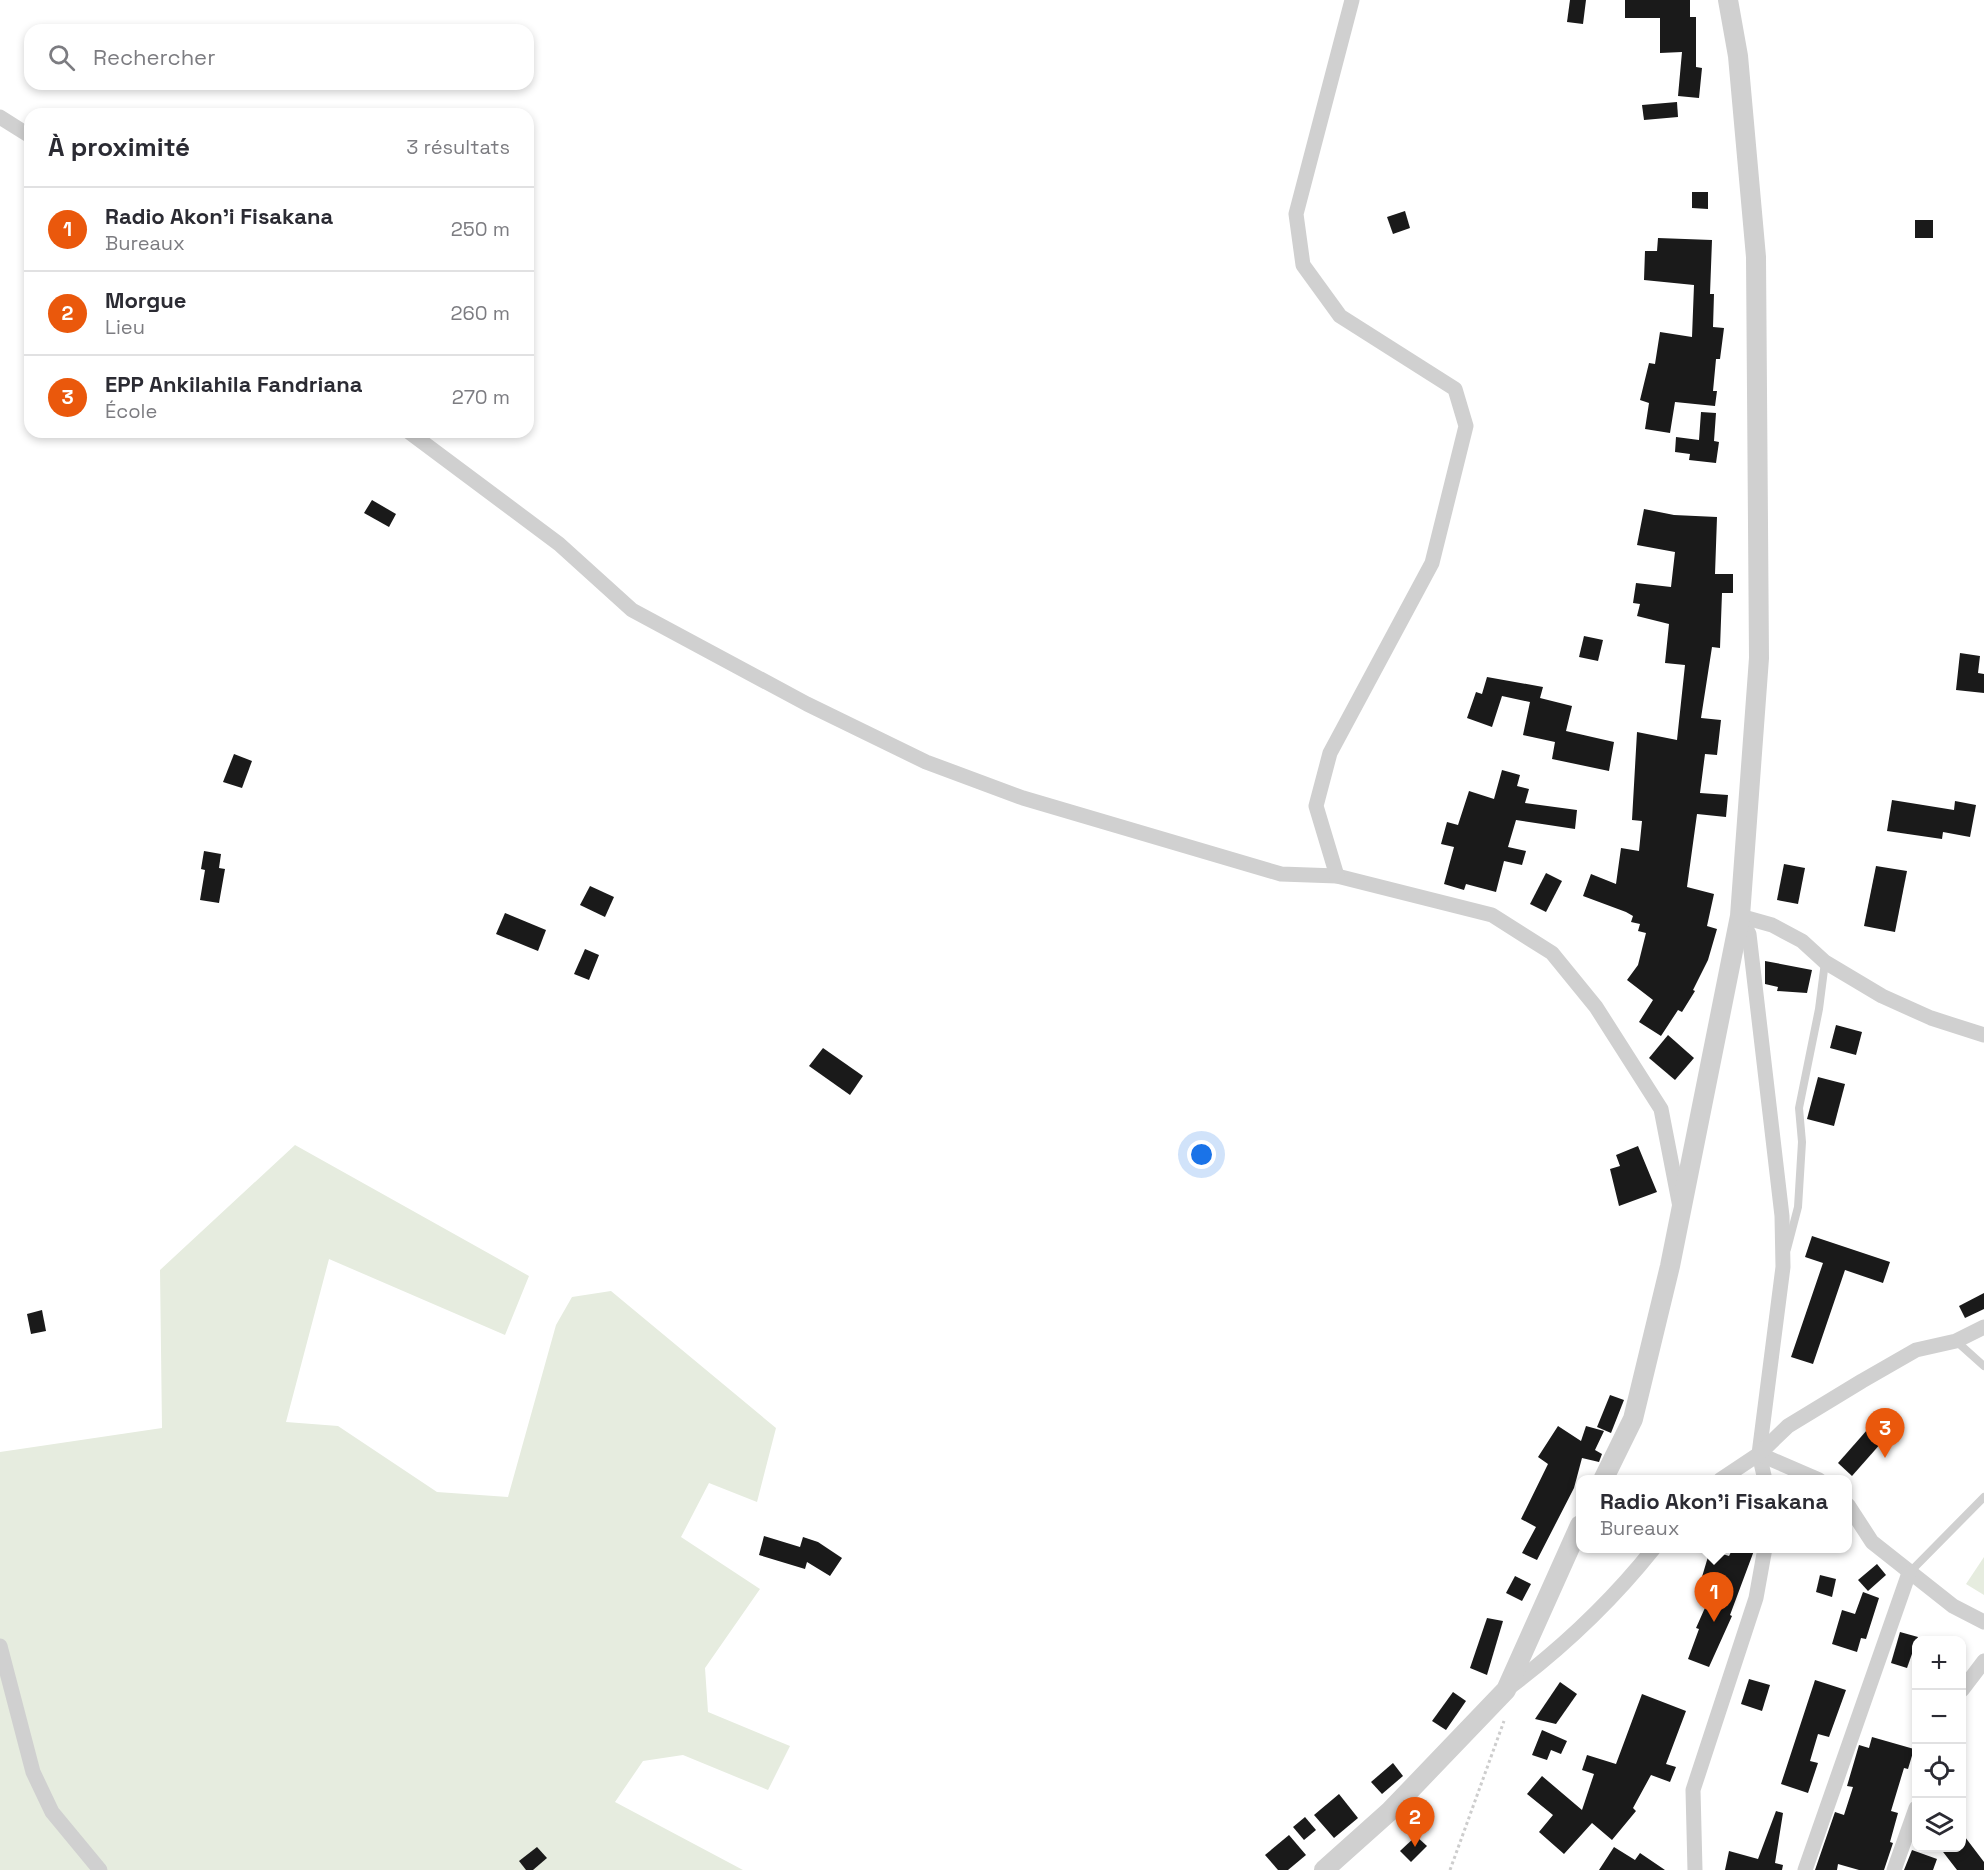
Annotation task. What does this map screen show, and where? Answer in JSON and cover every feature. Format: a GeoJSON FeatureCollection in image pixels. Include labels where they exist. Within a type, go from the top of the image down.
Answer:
{"type":"FeatureCollection","features":[{"type":"Feature","properties":{"kind":"street"},"geometry":{"type":"LineString","coordinates":[[1337,876],[1316,807],[1330,753],[1432,563],[1466,426],[1455,389],[1340,316],[1303,265],[1296,214],[1352,0]]}},
{"type":"Feature","properties":{"kind":"street"},"geometry":{"type":"LineString","coordinates":[[1605,1475],[1633,1419],[1681,1213],[1740,916],[1759,658],[1756,257],[1738,56],[1728,0]]}},
{"type":"Feature","properties":{"kind":"street"},"geometry":{"type":"LineString","coordinates":[[0,117],[24,132]]}},
{"type":"Feature","properties":{"kind":"street"},"geometry":{"type":"LineString","coordinates":[[418,438],[559,544],[632,610],[807,704],[926,762],[1023,798],[1281,874],[1337,876],[1492,915],[1552,954],[1596,1007],[1661,1109],[1681,1213]]}},
{"type":"Feature","properties":{"kind":"street"},"geometry":{"type":"LineString","coordinates":[[1740,916],[1772,925],[1802,941],[1825,962],[1882,996],[1984,1035]]}},
{"type":"Feature","properties":{"kind":"street"},"geometry":{"type":"LineString","coordinates":[[1740,916],[1749,934],[1782,1216],[1782,1268],[1759,1454],[1764,1475]]}},
{"type":"Feature","properties":{"kind":"street"},"geometry":{"type":"LineString","coordinates":[[1726,1475],[1759,1454],[1788,1426],[1862,1381],[1917,1350],[1956,1341],[1984,1327]]}},
{"type":"Feature","properties":{"kind":"street"},"geometry":{"type":"LineString","coordinates":[[1759,1454],[1809,1475]]}},
{"type":"Feature","properties":{"kind":"street"},"geometry":{"type":"LineString","coordinates":[[1852,1511],[1872,1542],[1953,1606],[1984,1622]]}},
{"type":"Feature","properties":{"kind":"street"},"geometry":{"type":"LineString","coordinates":[[1506,1690],[1576,1536]]}},
{"type":"Feature","properties":{"kind":"street"},"geometry":{"type":"LineString","coordinates":[[1324,1870],[1390,1811],[1506,1690],[1550,1658],[1630,1577],[1650,1553]]}},
{"type":"Feature","properties":{"kind":"street"},"geometry":{"type":"LineString","coordinates":[[1695,1870],[1693,1790],[1756,1598],[1764,1553]]}},
{"type":"Feature","properties":{"kind":"street"},"geometry":{"type":"LineString","coordinates":[[1805,1870],[1909,1573]]}},
{"type":"Feature","properties":{"kind":"street"},"geometry":{"type":"LineString","coordinates":[[0,1646],[33,1772],[52,1812],[100,1870]]}},
{"type":"Feature","properties":{"kind":"street"},"geometry":{"type":"LineString","coordinates":[[1966,1685],[1984,1660]]}},
{"type":"Feature","properties":{"kind":"street"},"geometry":{"type":"LineString","coordinates":[[1894,1870],[1912,1821]]}},
{"type":"Feature","properties":{"kind":"lane"},"geometry":{"type":"LineString","coordinates":[[1782,1268],[1798,1207],[1802,1142],[1799,1108],[1819,1009],[1825,962]]}},
{"type":"Feature","properties":{"kind":"lane"},"geometry":{"type":"LineString","coordinates":[[1956,1341],[1984,1366]]}},
{"type":"Feature","properties":{"kind":"lane"},"geometry":{"type":"LineString","coordinates":[[1909,1573],[1984,1497]]}},
{"type":"Feature","properties":{"kind":"path"},"geometry":{"type":"LineString","coordinates":[[1450,1870],[1505,1720]]}},
{"type":"Feature","properties":{"kind":"shaded area"},"geometry":{"type":"Polygon","coordinates":[[[295,1145],[529,1276],[505,1335],[329,1259],[286,1422],[338,1426],[437,1492],[508,1497],[556,1325],[572,1297],[611,1291],[776,1428],[757,1502],[709,1483],[681,1537],[760,1589],[705,1668],[708,1712],[790,1746],[768,1790],[683,1755],[643,1761],[615,1802],[743,1870],[0,1870],[0,1452],[162,1428],[160,1270],[295,1145]]]}},
{"type":"Feature","properties":{"kind":"shaded area"},"geometry":{"type":"Polygon","coordinates":[[[1984,1557],[1984,1595],[1966,1584],[1984,1557]]]}},
{"type":"Feature","properties":{"kind":"building"},"geometry":{"type":"Polygon","coordinates":[[[1570,0],[1586,0],[1583,24],[1567,22],[1570,0]]]}},
{"type":"Feature","properties":{"kind":"building"},"geometry":{"type":"Polygon","coordinates":[[[1625,0],[1690,0],[1690,17],[1696,17],[1696,67],[1702,68],[1699,98],[1678,96],[1682,52],[1660,53],[1660,18],[1625,18],[1625,0]]]}},
{"type":"Feature","properties":{"kind":"building"},"geometry":{"type":"Polygon","coordinates":[[[1677,102],[1678,117],[1644,120],[1642,105],[1677,102]]]}},
{"type":"Feature","properties":{"kind":"building"},"geometry":{"type":"Polygon","coordinates":[[[1692,192],[1708,192],[1708,209],[1692,208],[1692,192]]]}},
{"type":"Feature","properties":{"kind":"building"},"geometry":{"type":"Polygon","coordinates":[[[1405,211],[1410,228],[1393,234],[1387,217],[1405,211]]]}},
{"type":"Feature","properties":{"kind":"building"},"geometry":{"type":"Polygon","coordinates":[[[1915,220],[1933,220],[1933,238],[1915,238],[1915,220]]]}},
{"type":"Feature","properties":{"kind":"building"},"geometry":{"type":"Polygon","coordinates":[[[1658,238],[1712,240],[1710,294],[1714,294],[1713,327],[1724,328],[1720,359],[1716,359],[1713,391],[1717,391],[1715,406],[1675,402],[1670,433],[1645,429],[1649,403],[1640,400],[1649,363],[1655,364],[1660,332],[1692,337],[1694,285],[1644,280],[1645,251],[1657,251],[1658,238]]]}},
{"type":"Feature","properties":{"kind":"building"},"geometry":{"type":"Polygon","coordinates":[[[1701,412],[1716,413],[1714,441],[1719,442],[1716,463],[1689,460],[1690,454],[1675,452],[1676,437],[1699,440],[1701,412]]]}},
{"type":"Feature","properties":{"kind":"building"},"geometry":{"type":"Polygon","coordinates":[[[372,500],[396,514],[389,527],[364,513],[372,500]]]}},
{"type":"Feature","properties":{"kind":"building"},"geometry":{"type":"Polygon","coordinates":[[[1644,509],[1674,515],[1717,517],[1715,574],[1733,574],[1733,593],[1722,593],[1720,648],[1712,647],[1701,718],[1721,720],[1717,755],[1705,754],[1700,793],[1728,795],[1726,817],[1697,814],[1687,887],[1714,894],[1707,926],[1717,929],[1708,960],[1693,990],[1695,991],[1682,1012],[1678,1010],[1661,1036],[1639,1022],[1653,1000],[1627,980],[1638,965],[1646,933],[1638,931],[1640,924],[1631,922],[1633,916],[1583,896],[1591,874],[1616,884],[1621,848],[1639,851],[1642,821],[1632,820],[1637,732],[1677,740],[1685,665],[1665,663],[1669,624],[1637,616],[1640,604],[1633,603],[1636,583],[1671,587],[1675,552],[1637,545],[1644,509]]]}},
{"type":"Feature","properties":{"kind":"building"},"geometry":{"type":"Polygon","coordinates":[[[1584,636],[1603,640],[1598,661],[1579,657],[1584,636]]]}},
{"type":"Feature","properties":{"kind":"building"},"geometry":{"type":"Polygon","coordinates":[[[1960,653],[1980,656],[1978,673],[1984,674],[1984,693],[1956,690],[1960,653]]]}},
{"type":"Feature","properties":{"kind":"building"},"geometry":{"type":"Polygon","coordinates":[[[1487,677],[1543,687],[1540,698],[1572,706],[1566,731],[1614,742],[1609,771],[1552,759],[1555,742],[1523,735],[1530,702],[1502,696],[1492,727],[1467,718],[1476,692],[1482,694],[1487,677]]]}},
{"type":"Feature","properties":{"kind":"building"},"geometry":{"type":"Polygon","coordinates":[[[234,754],[252,761],[242,788],[223,782],[234,754]]]}},
{"type":"Feature","properties":{"kind":"building"},"geometry":{"type":"Polygon","coordinates":[[[1502,770],[1520,775],[1517,786],[1529,789],[1525,803],[1577,810],[1575,829],[1516,820],[1508,847],[1526,851],[1522,865],[1504,861],[1496,892],[1466,884],[1464,890],[1444,884],[1454,847],[1441,844],[1447,822],[1458,825],[1469,791],[1494,799],[1502,770]]]}},
{"type":"Feature","properties":{"kind":"building"},"geometry":{"type":"Polygon","coordinates":[[[1892,800],[1954,810],[1955,801],[1976,805],[1970,837],[1943,832],[1942,839],[1887,831],[1892,800]]]}},
{"type":"Feature","properties":{"kind":"building"},"geometry":{"type":"Polygon","coordinates":[[[204,851],[221,854],[219,868],[225,869],[219,903],[200,900],[205,870],[201,869],[204,851]]]}},
{"type":"Feature","properties":{"kind":"building"},"geometry":{"type":"Polygon","coordinates":[[[1784,864],[1805,868],[1798,904],[1777,900],[1784,864]]]}},
{"type":"Feature","properties":{"kind":"building"},"geometry":{"type":"Polygon","coordinates":[[[1876,866],[1907,871],[1895,932],[1864,926],[1876,866]]]}},
{"type":"Feature","properties":{"kind":"building"},"geometry":{"type":"Polygon","coordinates":[[[1546,873],[1562,881],[1546,912],[1530,904],[1546,873]]]}},
{"type":"Feature","properties":{"kind":"building"},"geometry":{"type":"Polygon","coordinates":[[[590,886],[614,897],[605,917],[580,905],[590,886]]]}},
{"type":"Feature","properties":{"kind":"building"},"geometry":{"type":"Polygon","coordinates":[[[505,913],[546,930],[538,951],[496,934],[505,913]]]}},
{"type":"Feature","properties":{"kind":"building"},"geometry":{"type":"Polygon","coordinates":[[[585,949],[599,955],[589,980],[574,974],[585,949]]]}},
{"type":"Feature","properties":{"kind":"building"},"geometry":{"type":"Polygon","coordinates":[[[1765,961],[1812,970],[1807,993],[1777,991],[1778,987],[1765,984],[1765,961]]]}},
{"type":"Feature","properties":{"kind":"building"},"geometry":{"type":"Polygon","coordinates":[[[1836,1025],[1862,1032],[1856,1055],[1830,1048],[1836,1025]]]}},
{"type":"Feature","properties":{"kind":"building"},"geometry":{"type":"Polygon","coordinates":[[[1668,1035],[1694,1058],[1675,1080],[1649,1058],[1668,1035]]]}},
{"type":"Feature","properties":{"kind":"building"},"geometry":{"type":"Polygon","coordinates":[[[823,1048],[863,1076],[850,1095],[809,1066],[823,1048]]]}},
{"type":"Feature","properties":{"kind":"building"},"geometry":{"type":"Polygon","coordinates":[[[1818,1077],[1845,1084],[1834,1126],[1807,1119],[1818,1077]]]}},
{"type":"Feature","properties":{"kind":"building"},"geometry":{"type":"Polygon","coordinates":[[[1638,1146],[1657,1192],[1619,1206],[1610,1169],[1620,1166],[1616,1155],[1638,1146]]]}},
{"type":"Feature","properties":{"kind":"building"},"geometry":{"type":"Polygon","coordinates":[[[1812,1236],[1890,1262],[1883,1283],[1845,1270],[1813,1364],[1791,1357],[1823,1263],[1805,1257],[1812,1236]]]}},
{"type":"Feature","properties":{"kind":"building"},"geometry":{"type":"Polygon","coordinates":[[[1984,1293],[1984,1309],[1965,1318],[1959,1306],[1984,1293]]]}},
{"type":"Feature","properties":{"kind":"building"},"geometry":{"type":"Polygon","coordinates":[[[42,1310],[46,1331],[31,1334],[27,1314],[42,1310]]]}},
{"type":"Feature","properties":{"kind":"building"},"geometry":{"type":"Polygon","coordinates":[[[1610,1395],[1624,1400],[1611,1433],[1597,1427],[1610,1395]]]}},
{"type":"Feature","properties":{"kind":"building"},"geometry":{"type":"Polygon","coordinates":[[[1882,1413],[1897,1425],[1852,1476],[1838,1463],[1882,1413]]]}},
{"type":"Feature","properties":{"kind":"building"},"geometry":{"type":"Polygon","coordinates":[[[1558,1426],[1581,1441],[1586,1426],[1604,1431],[1595,1450],[1602,1454],[1599,1462],[1582,1458],[1574,1488],[1537,1560],[1522,1553],[1536,1527],[1521,1519],[1548,1464],[1538,1457],[1558,1426]]]}},
{"type":"Feature","properties":{"kind":"building"},"geometry":{"type":"Polygon","coordinates":[[[764,1536],[800,1547],[803,1537],[818,1542],[842,1558],[830,1576],[807,1562],[805,1569],[759,1555],[764,1536]]]}},
{"type":"Feature","properties":{"kind":"building"},"geometry":{"type":"Polygon","coordinates":[[[1709,1553],[1729,1556],[1730,1553],[1753,1553],[1730,1615],[1732,1616],[1709,1667],[1688,1659],[1699,1629],[1696,1628],[1708,1601],[1696,1597],[1709,1553]]]}},
{"type":"Feature","properties":{"kind":"building"},"geometry":{"type":"Polygon","coordinates":[[[1877,1564],[1886,1575],[1868,1591],[1858,1580],[1877,1564]]]}},
{"type":"Feature","properties":{"kind":"building"},"geometry":{"type":"Polygon","coordinates":[[[1820,1575],[1836,1579],[1832,1597],[1816,1592],[1820,1575]]]}},
{"type":"Feature","properties":{"kind":"building"},"geometry":{"type":"Polygon","coordinates":[[[1515,1576],[1531,1584],[1522,1601],[1506,1593],[1515,1576]]]}},
{"type":"Feature","properties":{"kind":"building"},"geometry":{"type":"Polygon","coordinates":[[[1863,1592],[1879,1598],[1866,1639],[1861,1638],[1857,1652],[1832,1644],[1842,1610],[1855,1614],[1863,1592]]]}},
{"type":"Feature","properties":{"kind":"building"},"geometry":{"type":"Polygon","coordinates":[[[1487,1618],[1503,1621],[1487,1675],[1470,1668],[1487,1618]]]}},
{"type":"Feature","properties":{"kind":"building"},"geometry":{"type":"Polygon","coordinates":[[[1900,1632],[1914,1636],[1912,1636],[1912,1654],[1907,1668],[1891,1663],[1900,1632]]]}},
{"type":"Feature","properties":{"kind":"building"},"geometry":{"type":"Polygon","coordinates":[[[1749,1679],[1770,1685],[1762,1711],[1741,1704],[1749,1679]]]}},
{"type":"Feature","properties":{"kind":"building"},"geometry":{"type":"Polygon","coordinates":[[[1815,1680],[1846,1690],[1829,1737],[1818,1734],[1810,1761],[1818,1763],[1808,1793],[1781,1784],[1815,1680]]]}},
{"type":"Feature","properties":{"kind":"building"},"geometry":{"type":"Polygon","coordinates":[[[1560,1682],[1577,1694],[1556,1724],[1535,1719],[1560,1682]]]}},
{"type":"Feature","properties":{"kind":"building"},"geometry":{"type":"Polygon","coordinates":[[[1453,1692],[1466,1701],[1446,1730],[1432,1721],[1453,1692]]]}},
{"type":"Feature","properties":{"kind":"building"},"geometry":{"type":"Polygon","coordinates":[[[1642,1694],[1686,1711],[1666,1764],[1676,1767],[1670,1782],[1651,1775],[1633,1808],[1636,1811],[1612,1840],[1592,1823],[1564,1854],[1539,1832],[1553,1815],[1527,1794],[1542,1776],[1582,1810],[1594,1774],[1582,1770],[1587,1755],[1616,1764],[1642,1694]]]}},
{"type":"Feature","properties":{"kind":"building"},"geometry":{"type":"Polygon","coordinates":[[[1542,1730],[1567,1741],[1561,1754],[1551,1750],[1547,1760],[1532,1755],[1542,1730]]]}},
{"type":"Feature","properties":{"kind":"building"},"geometry":{"type":"Polygon","coordinates":[[[1872,1737],[1912,1748],[1908,1769],[1904,1768],[1891,1811],[1898,1813],[1890,1842],[1893,1843],[1884,1870],[1859,1870],[1838,1864],[1837,1870],[1815,1870],[1835,1812],[1844,1815],[1853,1787],[1847,1786],[1859,1745],[1869,1748],[1872,1737]]]}},
{"type":"Feature","properties":{"kind":"building"},"geometry":{"type":"Polygon","coordinates":[[[1393,1763],[1403,1776],[1382,1794],[1371,1782],[1393,1763]]]}},
{"type":"Feature","properties":{"kind":"building"},"geometry":{"type":"Polygon","coordinates":[[[1339,1794],[1358,1818],[1334,1838],[1314,1815],[1339,1794]]]}},
{"type":"Feature","properties":{"kind":"building"},"geometry":{"type":"Polygon","coordinates":[[[1776,1811],[1783,1813],[1775,1863],[1783,1865],[1782,1870],[1725,1870],[1729,1851],[1758,1859],[1776,1811]]]}},
{"type":"Feature","properties":{"kind":"building"},"geometry":{"type":"Polygon","coordinates":[[[1305,1817],[1316,1830],[1304,1840],[1293,1827],[1305,1817]]]}},
{"type":"Feature","properties":{"kind":"building"},"geometry":{"type":"Polygon","coordinates":[[[1289,1835],[1306,1855],[1288,1870],[1278,1870],[1265,1855],[1289,1835]]]}},
{"type":"Feature","properties":{"kind":"building"},"geometry":{"type":"Polygon","coordinates":[[[1416,1836],[1427,1846],[1411,1862],[1400,1851],[1416,1836]]]}},
{"type":"Feature","properties":{"kind":"building"},"geometry":{"type":"Polygon","coordinates":[[[1966,1838],[1984,1862],[1984,1870],[1957,1870],[1943,1852],[1966,1852],[1966,1838]]]}},
{"type":"Feature","properties":{"kind":"building"},"geometry":{"type":"Polygon","coordinates":[[[537,1847],[547,1858],[533,1870],[526,1870],[519,1861],[537,1847]]]}},
{"type":"Feature","properties":{"kind":"building"},"geometry":{"type":"Polygon","coordinates":[[[1614,1847],[1635,1860],[1640,1853],[1665,1870],[1599,1870],[1614,1847]]]}},
{"type":"Feature","properties":{"kind":"building"},"geometry":{"type":"Polygon","coordinates":[[[1912,1850],[1912,1852],[1937,1859],[1933,1870],[1904,1870],[1912,1850]]]}},
{"type":"Feature","properties":{"kind":"place","name":"EPP Ankilahila Fandriana"},"geometry":{"type":"Point","coordinates":[1885,1458]}},
{"type":"Feature","properties":{"kind":"place","name":"Radio Akon'i Fisakana"},"geometry":{"type":"Point","coordinates":[1714,1622]}},
{"type":"Feature","properties":{"kind":"place","name":"Morgue"},"geometry":{"type":"Point","coordinates":[1415,1847]}}]}
